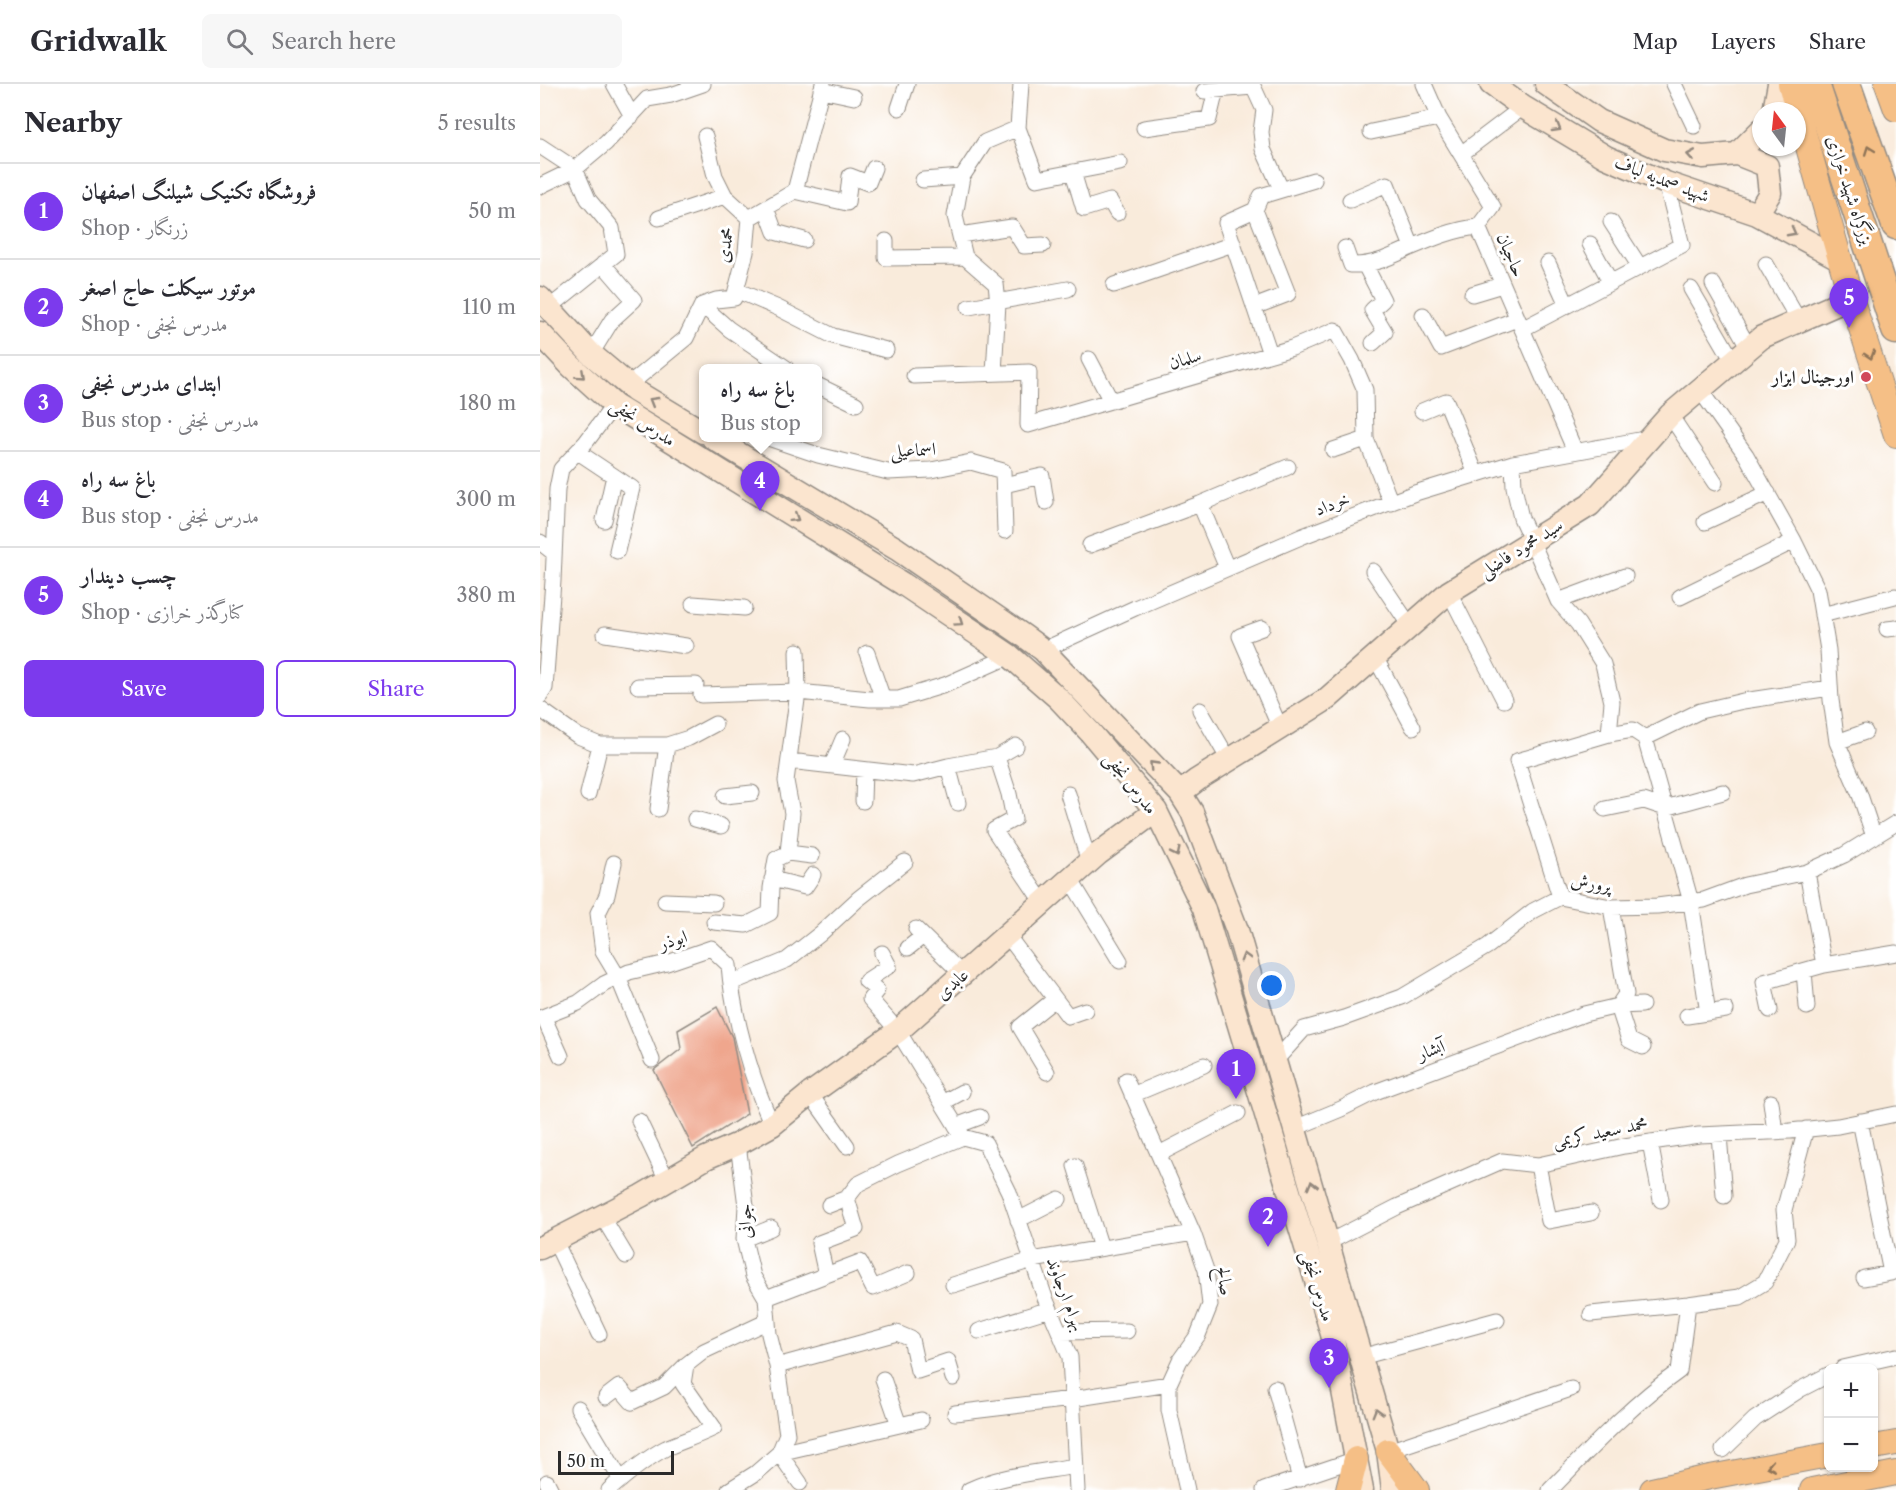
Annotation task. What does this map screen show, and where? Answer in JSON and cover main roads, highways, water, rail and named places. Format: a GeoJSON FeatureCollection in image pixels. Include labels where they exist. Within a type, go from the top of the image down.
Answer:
{"type":"FeatureCollection","features":[{"type":"Feature","properties":{"kind":"highway","name":"بزرگراه شهید خرازی"},"geometry":{"type":"LineString","coordinates":[[1815,84],[1896,330]]}},
{"type":"Feature","properties":{"kind":"highway","name":"بزرگراه شهید خرازی"},"geometry":{"type":"LineString","coordinates":[[1846,84],[1896,225]]}},
{"type":"Feature","properties":{"kind":"main road","name":"شهید صمدیه لباف"},"geometry":{"type":"LineString","coordinates":[[1491,84],[1523,107],[1606,157],[1666,183],[1757,213],[1840,258]]}},
{"type":"Feature","properties":{"kind":"main road","name":"شهید صمدیه لباف"},"geometry":{"type":"LineString","coordinates":[[1547,84],[1599,121],[1664,150],[1703,157],[1737,153]]}},
{"type":"Feature","properties":{"kind":"main road"},"geometry":{"type":"LineString","coordinates":[[1776,102],[1779,84]]}},
{"type":"Feature","properties":{"kind":"main road"},"geometry":{"type":"LineString","coordinates":[[1790,84],[1851,298],[1896,435]]}},
{"type":"Feature","properties":{"kind":"main road"},"geometry":{"type":"LineString","coordinates":[[1887,84],[1896,110]]}},
{"type":"Feature","properties":{"kind":"main road"},"geometry":{"type":"LineString","coordinates":[[1752,139],[1737,153],[1767,166],[1770,193],[1757,213]]}},
{"type":"Feature","properties":{"kind":"main road","name":"سید محمود فاضلی"},"geometry":{"type":"LineString","coordinates":[[1180,793],[1327,699],[1449,592],[1590,505],[1670,415],[1762,337],[1851,298]]}},
{"type":"Feature","properties":{"kind":"main road","name":"مدرس نجفی"},"geometry":{"type":"LineString","coordinates":[[544,303],[591,354],[629,385],[699,429]]}},
{"type":"Feature","properties":{"kind":"main road","name":"مدرس نجفی"},"geometry":{"type":"LineString","coordinates":[[540,333],[571,366],[614,405],[903,584],[1010,656],[1058,698],[1090,732],[1156,812],[1204,909],[1332,1334],[1362,1490]]}},
{"type":"Feature","properties":{"kind":"main road","name":"مدرس نجفی"},"geometry":{"type":"LineString","coordinates":[[720,442],[897,549],[1043,650],[1180,793],[1192,812],[1237,930],[1388,1450],[1393,1490]]}},
{"type":"Feature","properties":{"kind":"main road"},"geometry":{"type":"LineString","coordinates":[[828,539],[840,514]]}},
{"type":"Feature","properties":{"kind":"main road","name":"عابدی"},"geometry":{"type":"LineString","coordinates":[[547,1245],[706,1158],[772,1125],[810,1094],[898,1031],[1089,862],[1156,812]]}},
{"type":"Feature","properties":{"kind":"main road"},"geometry":{"type":"LineString","coordinates":[[1299,1225],[1322,1219]]}},
{"type":"Feature","properties":{"kind":"main road"},"geometry":{"type":"LineString","coordinates":[[1878,1446],[1896,1443]]}},
{"type":"Feature","properties":{"kind":"main road"},"geometry":{"type":"LineString","coordinates":[[1388,1450],[1417,1490]]}},
{"type":"Feature","properties":{"kind":"main road"},"geometry":{"type":"LineString","coordinates":[[1652,1490],[1824,1456]]}},
{"type":"Feature","properties":{"kind":"main road"},"geometry":{"type":"LineString","coordinates":[[1348,1490],[1356,1459]]}},
{"type":"Feature","properties":{"kind":"main road"},"geometry":{"type":"LineString","coordinates":[[1812,1490],[1896,1473]]}},
{"type":"Feature","properties":{"kind":"place","name":"چسب دیندار"},"geometry":{"type":"Point","coordinates":[1849,328]}},
{"type":"Feature","properties":{"kind":"place","name":"اورجینال ابزار"},"geometry":{"type":"Point","coordinates":[1866,377]}},
{"type":"Feature","properties":{"kind":"place","name":"باغ سه راه"},"geometry":{"type":"Point","coordinates":[760,511]}},
{"type":"Feature","properties":{"kind":"place","name":"فروشگاه تکنیک شیلنگ اصفهان"},"geometry":{"type":"Point","coordinates":[1236,1099]}},
{"type":"Feature","properties":{"kind":"place","name":"موتور سیکلت حاج اصغر"},"geometry":{"type":"Point","coordinates":[1268,1247]}},
{"type":"Feature","properties":{"kind":"place","name":"ابتدای مدرس نجفی"},"geometry":{"type":"Point","coordinates":[1329,1388]}}]}
